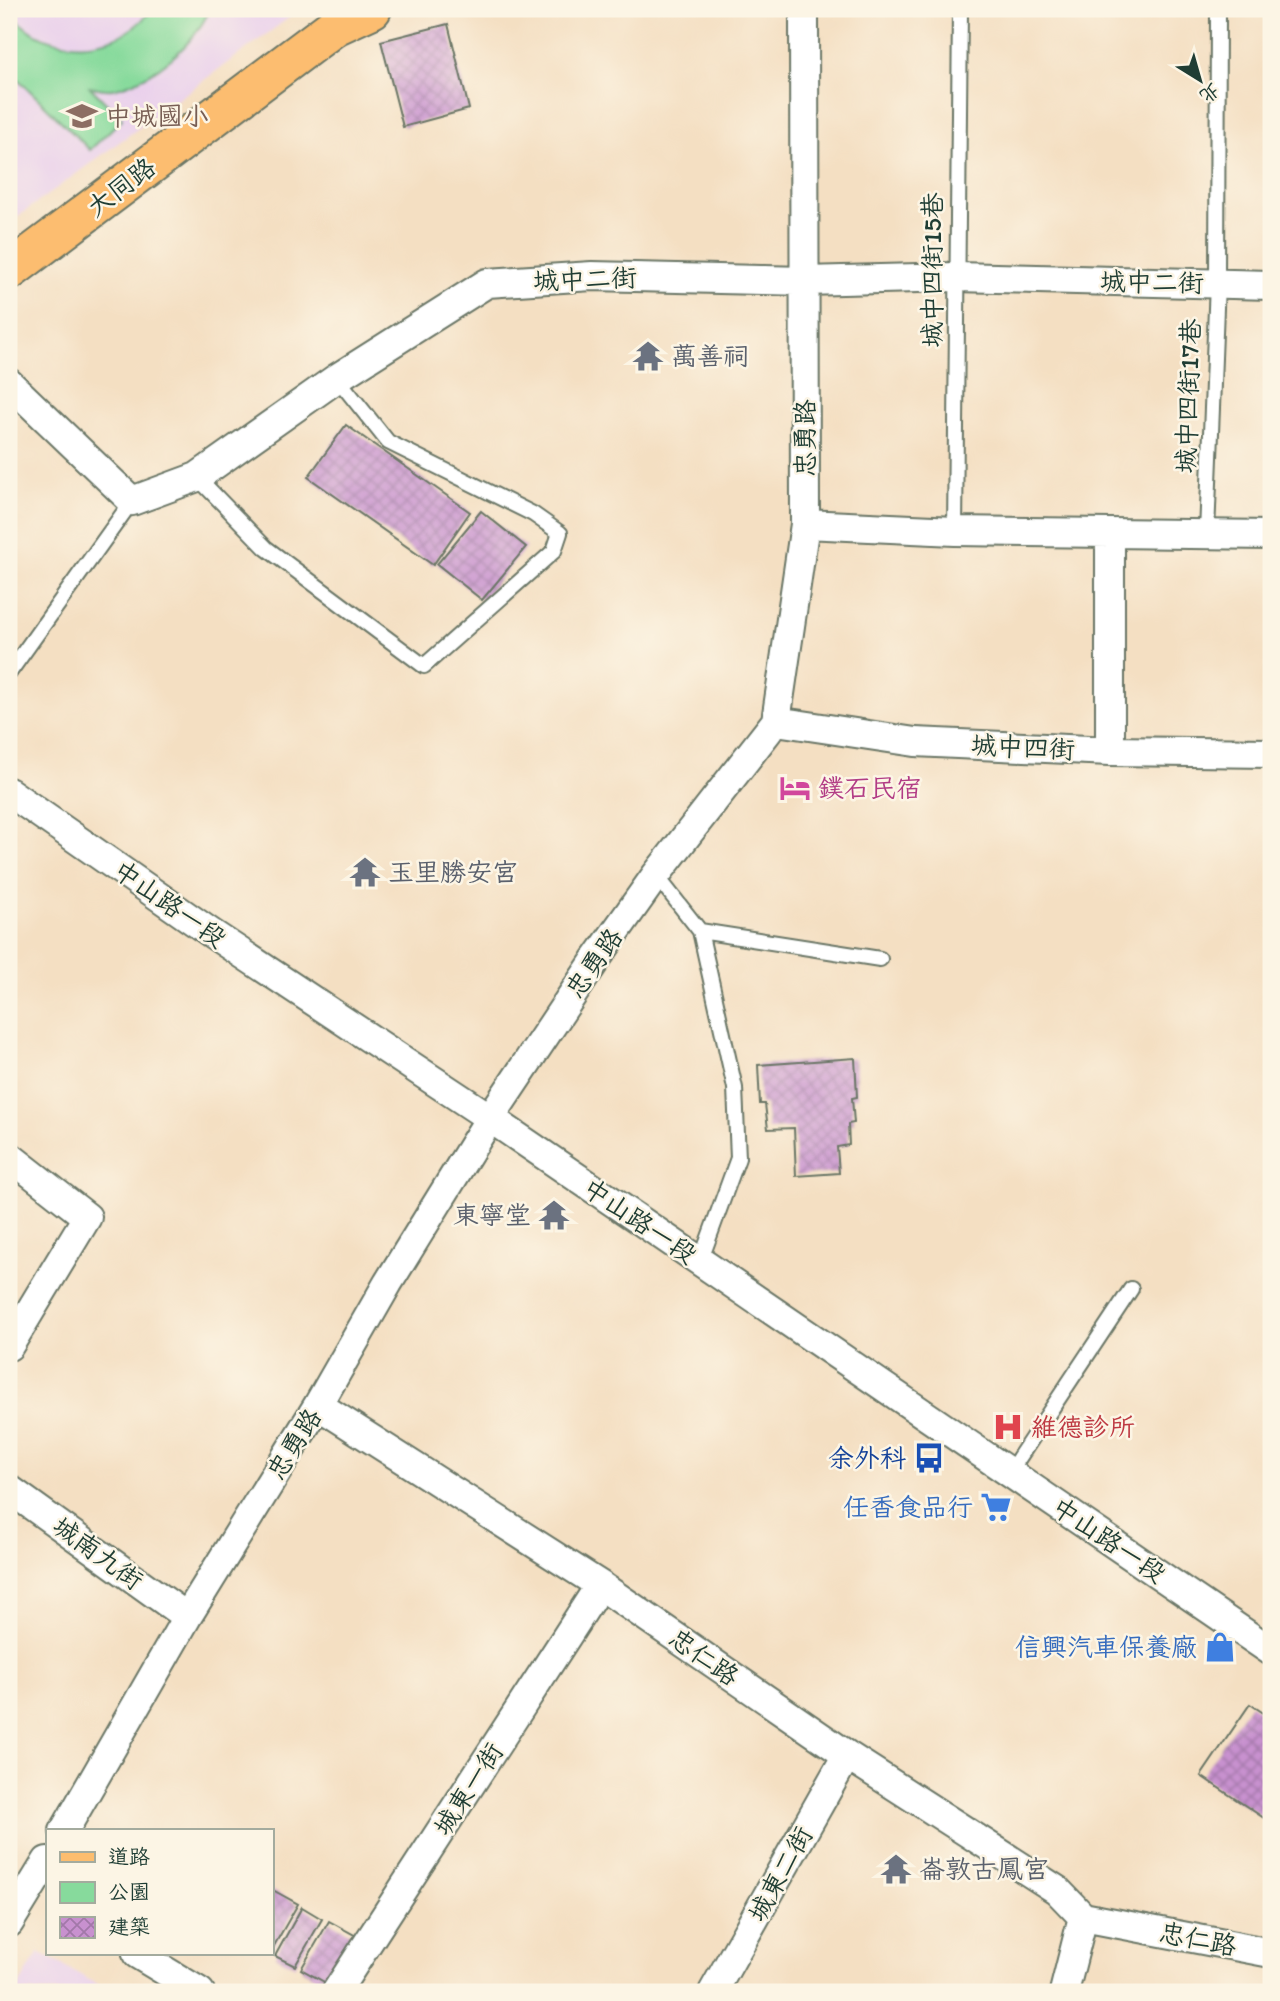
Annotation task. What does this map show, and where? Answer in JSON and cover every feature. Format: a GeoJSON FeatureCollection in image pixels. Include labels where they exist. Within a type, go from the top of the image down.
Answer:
{"type":"FeatureCollection","features":[{"type":"Feature","properties":{"kind":"main road","name":"大同路"},"geometry":{"type":"LineString","coordinates":[[9,271],[335,26],[372,9]]}},
{"type":"Feature","properties":{"kind":"street","name":"忠勇路"},"geometry":{"type":"LineString","coordinates":[[65,1829],[187,1617],[490,1118],[656,875],[776,722],[805,524],[804,9]]}},
{"type":"Feature","properties":{"kind":"street","name":"城中二街"},"geometry":{"type":"LineString","coordinates":[[132,501],[197,477],[337,378],[487,283],[592,276],[805,281],[956,277],[1271,285]]}},
{"type":"Feature","properties":{"kind":"street"},"geometry":{"type":"LineString","coordinates":[[9,383],[132,501]]}},
{"type":"Feature","properties":{"kind":"street"},"geometry":{"type":"LineString","coordinates":[[805,524],[956,531],[1271,535]]}},
{"type":"Feature","properties":{"kind":"street"},"geometry":{"type":"LineString","coordinates":[[1110,534],[1110,751]]}},
{"type":"Feature","properties":{"kind":"street","name":"城中四街"},"geometry":{"type":"LineString","coordinates":[[776,722],[915,742],[1110,751],[1271,753]]}},
{"type":"Feature","properties":{"kind":"street","name":"中山路一段"},"geometry":{"type":"LineString","coordinates":[[12,801],[490,1118],[1271,1651]]}},
{"type":"Feature","properties":{"kind":"street"},"geometry":{"type":"LineString","coordinates":[[9,1156],[87,1217],[9,1346]]}},
{"type":"Feature","properties":{"kind":"street","name":"忠仁路"},"geometry":{"type":"LineString","coordinates":[[318,1405],[600,1586],[846,1755],[1057,1890],[1083,1917],[1271,1953]]}},
{"type":"Feature","properties":{"kind":"street","name":"城南九街"},"geometry":{"type":"LineString","coordinates":[[9,1489],[187,1617]]}},
{"type":"Feature","properties":{"kind":"street","name":"城東一街"},"geometry":{"type":"LineString","coordinates":[[336,1992],[600,1586]]}},
{"type":"Feature","properties":{"kind":"street","name":"城東二街"},"geometry":{"type":"LineString","coordinates":[[713,1992],[846,1755]]}},
{"type":"Feature","properties":{"kind":"street"},"geometry":{"type":"LineString","coordinates":[[9,1923],[39,1894],[46,1865]]}},
{"type":"Feature","properties":{"kind":"street"},"geometry":{"type":"LineString","coordinates":[[1064,1992],[1083,1917]]}},
{"type":"Feature","properties":{"kind":"street"},"geometry":{"type":"LineString","coordinates":[[139,1955],[200,1992]]}},
{"type":"Feature","properties":{"kind":"lane","name":"城中四街15巷"},"geometry":{"type":"LineString","coordinates":[[956,531],[960,9]]}},
{"type":"Feature","properties":{"kind":"lane","name":"城中四街17巷"},"geometry":{"type":"LineString","coordinates":[[1207,533],[1217,283],[1218,9]]}},
{"type":"Feature","properties":{"kind":"lane"},"geometry":{"type":"LineString","coordinates":[[197,477],[266,548],[424,666],[554,551],[560,533],[533,514],[388,442],[337,378]]}},
{"type":"Feature","properties":{"kind":"lane"},"geometry":{"type":"LineString","coordinates":[[9,673],[132,501]]}},
{"type":"Feature","properties":{"kind":"lane"},"geometry":{"type":"LineString","coordinates":[[656,875],[701,931],[735,1088],[738,1158],[700,1262]]}},
{"type":"Feature","properties":{"kind":"lane"},"geometry":{"type":"LineString","coordinates":[[701,931],[880,959]]}},
{"type":"Feature","properties":{"kind":"lane"},"geometry":{"type":"LineString","coordinates":[[1009,1473],[1131,1289]]}},
{"type":"Feature","properties":{"kind":"shaded area","name":"中城國小"},"geometry":{"type":"Polygon","coordinates":[[[9,9],[301,9],[9,223],[9,9]]]}},
{"type":"Feature","properties":{"kind":"shaded area"},"geometry":{"type":"Polygon","coordinates":[[[39,1952],[111,1992],[15,1992],[39,1952]]]}},
{"type":"Feature","properties":{"kind":"green space"},"geometry":{"type":"Polygon","coordinates":[[[152,9],[210,9],[194,35],[159,68],[117,88],[90,87],[122,119],[90,150],[9,70],[9,11],[26,28],[44,38],[78,44],[111,39],[126,32],[152,9]]]}},
{"type":"Feature","properties":{"kind":"building"},"geometry":{"type":"Polygon","coordinates":[[[448,24],[469,109],[403,127],[381,41],[448,24]]]}},
{"type":"Feature","properties":{"kind":"building"},"geometry":{"type":"Polygon","coordinates":[[[346,425],[470,512],[433,565],[308,477],[346,425]]]}},
{"type":"Feature","properties":{"kind":"building"},"geometry":{"type":"Polygon","coordinates":[[[481,511],[526,547],[482,600],[437,564],[481,511]]]}},
{"type":"Feature","properties":{"kind":"building"},"geometry":{"type":"Polygon","coordinates":[[[855,1058],[857,1097],[852,1098],[854,1123],[848,1124],[849,1145],[837,1147],[839,1173],[796,1176],[794,1128],[768,1129],[765,1104],[760,1104],[758,1065],[855,1058]]]}},
{"type":"Feature","properties":{"kind":"building"},"geometry":{"type":"Polygon","coordinates":[[[1250,1704],[1271,1718],[1271,1813],[1267,1820],[1201,1776],[1250,1704]]]}},
{"type":"Feature","properties":{"kind":"building"},"geometry":{"type":"Polygon","coordinates":[[[273,1890],[298,1904],[273,1948],[273,1890]]]}},
{"type":"Feature","properties":{"kind":"building"},"geometry":{"type":"Polygon","coordinates":[[[302,1907],[322,1919],[295,1966],[275,1956],[302,1907]]]}},
{"type":"Feature","properties":{"kind":"building"},"geometry":{"type":"Polygon","coordinates":[[[329,1921],[356,1936],[328,1984],[301,1969],[329,1921]]]}},
{"type":"Feature","properties":{"kind":"place","name":"中城國小"},"geometry":{"type":"Point","coordinates":[82,116]}},
{"type":"Feature","properties":{"kind":"place","name":"萬善祠"},"geometry":{"type":"Point","coordinates":[648,356]}},
{"type":"Feature","properties":{"kind":"place","name":"鏷石民宿"},"geometry":{"type":"Point","coordinates":[795,788]}},
{"type":"Feature","properties":{"kind":"place","name":"玉里勝安宮"},"geometry":{"type":"Point","coordinates":[365,872]}},
{"type":"Feature","properties":{"kind":"place","name":"東寧堂"},"geometry":{"type":"Point","coordinates":[554,1215]}},
{"type":"Feature","properties":{"kind":"place","name":"維德診所"},"geometry":{"type":"Point","coordinates":[1008,1427]}},
{"type":"Feature","properties":{"kind":"place","name":"余外科"},"geometry":{"type":"Point","coordinates":[929,1458]}},
{"type":"Feature","properties":{"kind":"place","name":"任香食品行"},"geometry":{"type":"Point","coordinates":[996,1507]}},
{"type":"Feature","properties":{"kind":"place","name":"信興汽車保養廠"},"geometry":{"type":"Point","coordinates":[1220,1647]}},
{"type":"Feature","properties":{"kind":"place","name":"崙敦古鳳宮"},"geometry":{"type":"Point","coordinates":[896,1869]}}]}
